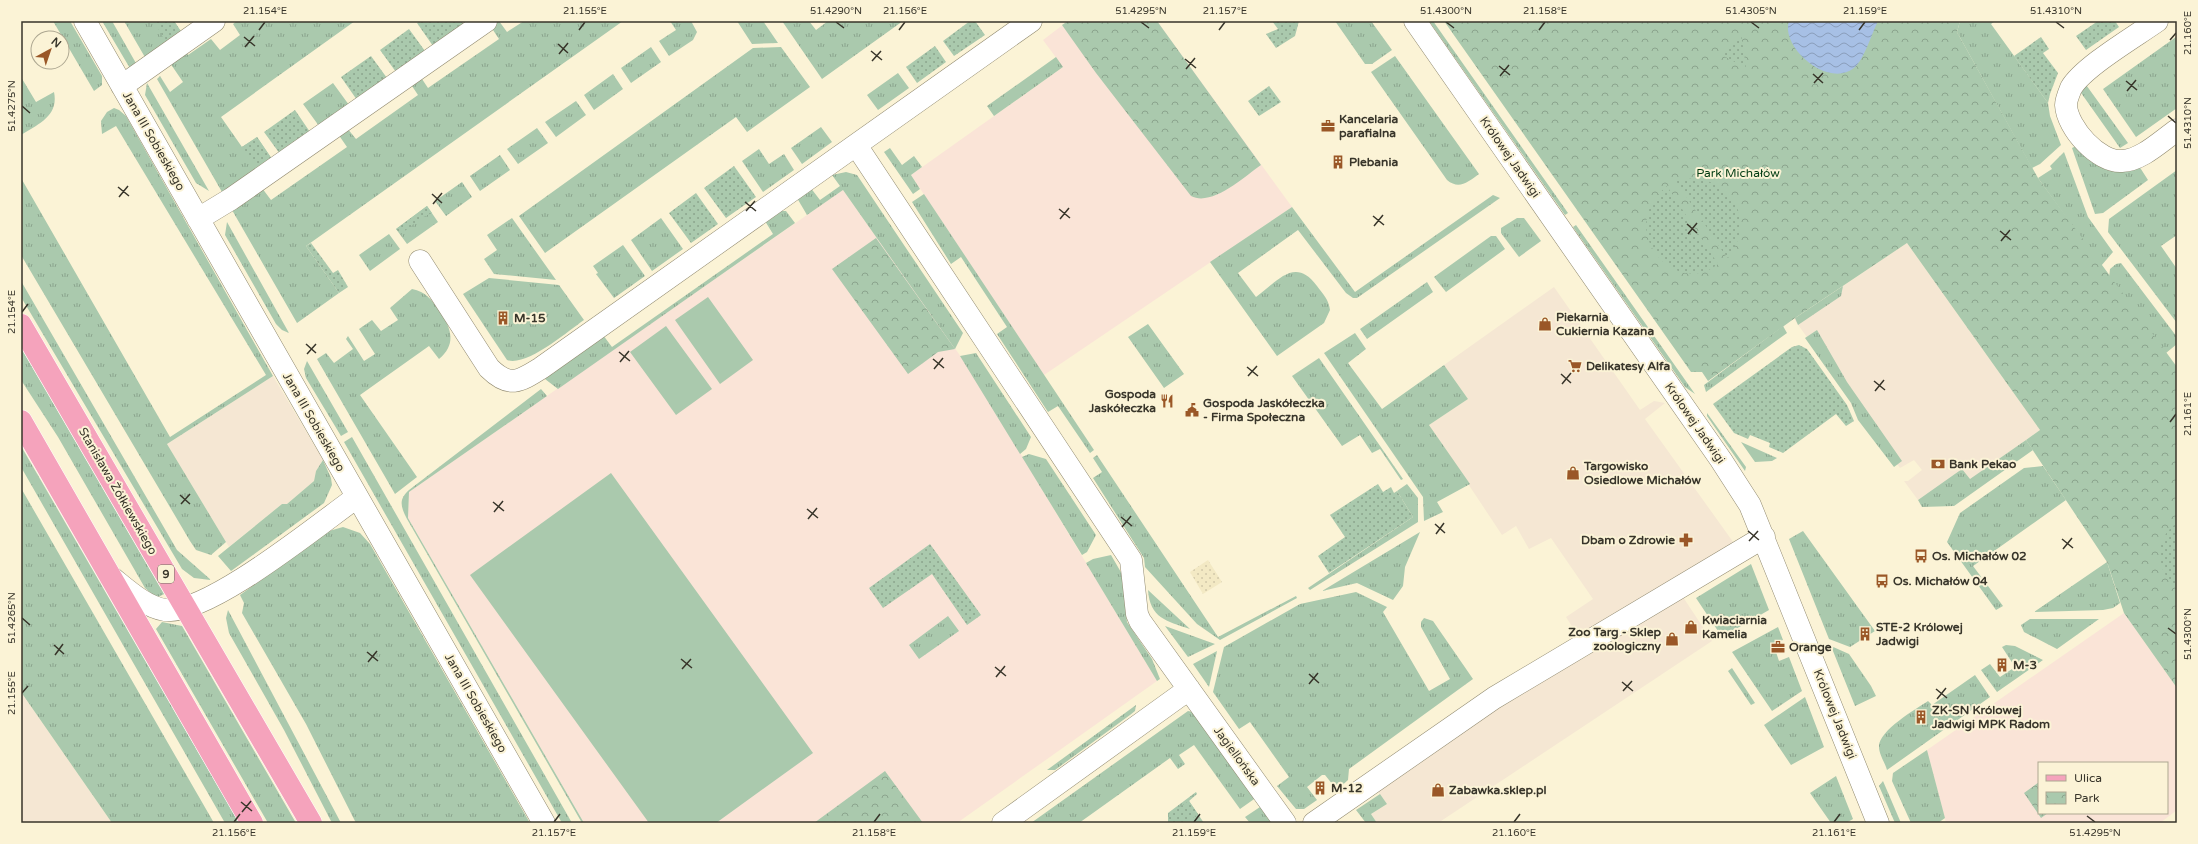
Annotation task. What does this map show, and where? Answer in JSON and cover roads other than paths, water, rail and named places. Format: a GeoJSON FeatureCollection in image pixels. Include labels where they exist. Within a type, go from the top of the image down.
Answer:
{"type":"FeatureCollection","features":[{"type":"Feature","properties":{"kind":"main road","name":"Stanisława Żółkiewskiego"},"geometry":{"type":"LineString","coordinates":[[21,325],[311,823]]}},
{"type":"Feature","properties":{"kind":"main road"},"geometry":{"type":"LineString","coordinates":[[21,421],[252,823]]}},
{"type":"Feature","properties":{"kind":"street","name":"Jana III Sobieskiego"},"geometry":{"type":"LineString","coordinates":[[85,21],[544,823]]}},
{"type":"Feature","properties":{"kind":"street"},"geometry":{"type":"LineString","coordinates":[[122,86],[214,21]]}},
{"type":"Feature","properties":{"kind":"street"},"geometry":{"type":"LineString","coordinates":[[198,219],[238,195],[486,21]]}},
{"type":"Feature","properties":{"kind":"street"},"geometry":{"type":"LineString","coordinates":[[420,261],[489,368],[503,380],[518,380],[541,368],[1031,21]]}},
{"type":"Feature","properties":{"kind":"street","name":"Królowej Jadwigi"},"geometry":{"type":"LineString","coordinates":[[1416,21],[1721,460],[1750,505],[1878,823]]}},
{"type":"Feature","properties":{"kind":"street"},"geometry":{"type":"LineString","coordinates":[[2157,21],[2084,73],[2071,89],[2066,105],[2071,121],[2088,145],[2099,155],[2114,161],[2136,158],[2177,130]]}},
{"type":"Feature","properties":{"kind":"street","name":"Jagiellońska"},"geometry":{"type":"LineString","coordinates":[[856,145],[1131,560],[1137,614],[1285,823]]}},
{"type":"Feature","properties":{"kind":"street"},"geometry":{"type":"LineString","coordinates":[[110,576],[151,606],[164,610],[174,610],[185,607],[229,588],[357,497]]}},
{"type":"Feature","properties":{"kind":"street"},"geometry":{"type":"LineString","coordinates":[[1314,823],[1494,698],[1764,537]]}},
{"type":"Feature","properties":{"kind":"street"},"geometry":{"type":"LineString","coordinates":[[1002,823],[1189,689]]}},
{"type":"Feature","properties":{"kind":"water"},"geometry":{"type":"Polygon","coordinates":[[[1789,21],[1878,21],[1858,64],[1854,68],[1843,73],[1832,73],[1820,69],[1808,62],[1799,53],[1792,42],[1788,31],[1789,21]]]}},
{"type":"Feature","properties":{"kind":"place","name":"Kancelaria parafialna"},"geometry":{"type":"Point","coordinates":[1328,126]}},
{"type":"Feature","properties":{"kind":"place","name":"Plebania"},"geometry":{"type":"Point","coordinates":[1338,162]}},
{"type":"Feature","properties":{"kind":"place","name":"M-15"},"geometry":{"type":"Point","coordinates":[503,318]}},
{"type":"Feature","properties":{"kind":"place","name":"Piekarnia Cukiernia Kazana"},"geometry":{"type":"Point","coordinates":[1545,324]}},
{"type":"Feature","properties":{"kind":"place","name":"Delikatesy Alfa"},"geometry":{"type":"Point","coordinates":[1575,366]}},
{"type":"Feature","properties":{"kind":"place","name":"Gospoda Jaskółeczka"},"geometry":{"type":"Point","coordinates":[1167,401]}},
{"type":"Feature","properties":{"kind":"place","name":"Gospoda Jaskółeczka - Firma Społeczna"},"geometry":{"type":"Point","coordinates":[1192,410]}},
{"type":"Feature","properties":{"kind":"place","name":"Bank Pekao"},"geometry":{"type":"Point","coordinates":[1938,464]}},
{"type":"Feature","properties":{"kind":"place","name":"Targowisko Osiedlowe Michałów"},"geometry":{"type":"Point","coordinates":[1573,473]}},
{"type":"Feature","properties":{"kind":"place","name":"Dbam o Zdrowie"},"geometry":{"type":"Point","coordinates":[1686,540]}},
{"type":"Feature","properties":{"kind":"place","name":"Os. Michałów 02"},"geometry":{"type":"Point","coordinates":[1921,556]}},
{"type":"Feature","properties":{"kind":"place","name":"Os. Michałów 04"},"geometry":{"type":"Point","coordinates":[1882,581]}},
{"type":"Feature","properties":{"kind":"place","name":"Kwiaciarnia Kamelia"},"geometry":{"type":"Point","coordinates":[1691,627]}},
{"type":"Feature","properties":{"kind":"place","name":"STE-2 Królowej Jadwigi"},"geometry":{"type":"Point","coordinates":[1865,634]}},
{"type":"Feature","properties":{"kind":"place","name":"Zoo Targ - Sklep zoologiczny"},"geometry":{"type":"Point","coordinates":[1672,639]}},
{"type":"Feature","properties":{"kind":"place","name":"Orange"},"geometry":{"type":"Point","coordinates":[1778,647]}},
{"type":"Feature","properties":{"kind":"place","name":"M-3"},"geometry":{"type":"Point","coordinates":[2002,665]}},
{"type":"Feature","properties":{"kind":"place","name":"ZK-SN Królowej Jadwigi MPK Radom"},"geometry":{"type":"Point","coordinates":[1921,717]}},
{"type":"Feature","properties":{"kind":"place","name":"M-12"},"geometry":{"type":"Point","coordinates":[1320,788]}},
{"type":"Feature","properties":{"kind":"place","name":"Zabawka.sklep.pl"},"geometry":{"type":"Point","coordinates":[1438,790]}},
{"type":"Feature","properties":{"kind":"park label","name":"Park Michałów"},"geometry":{"type":"Point","coordinates":[1738,173]}}]}
